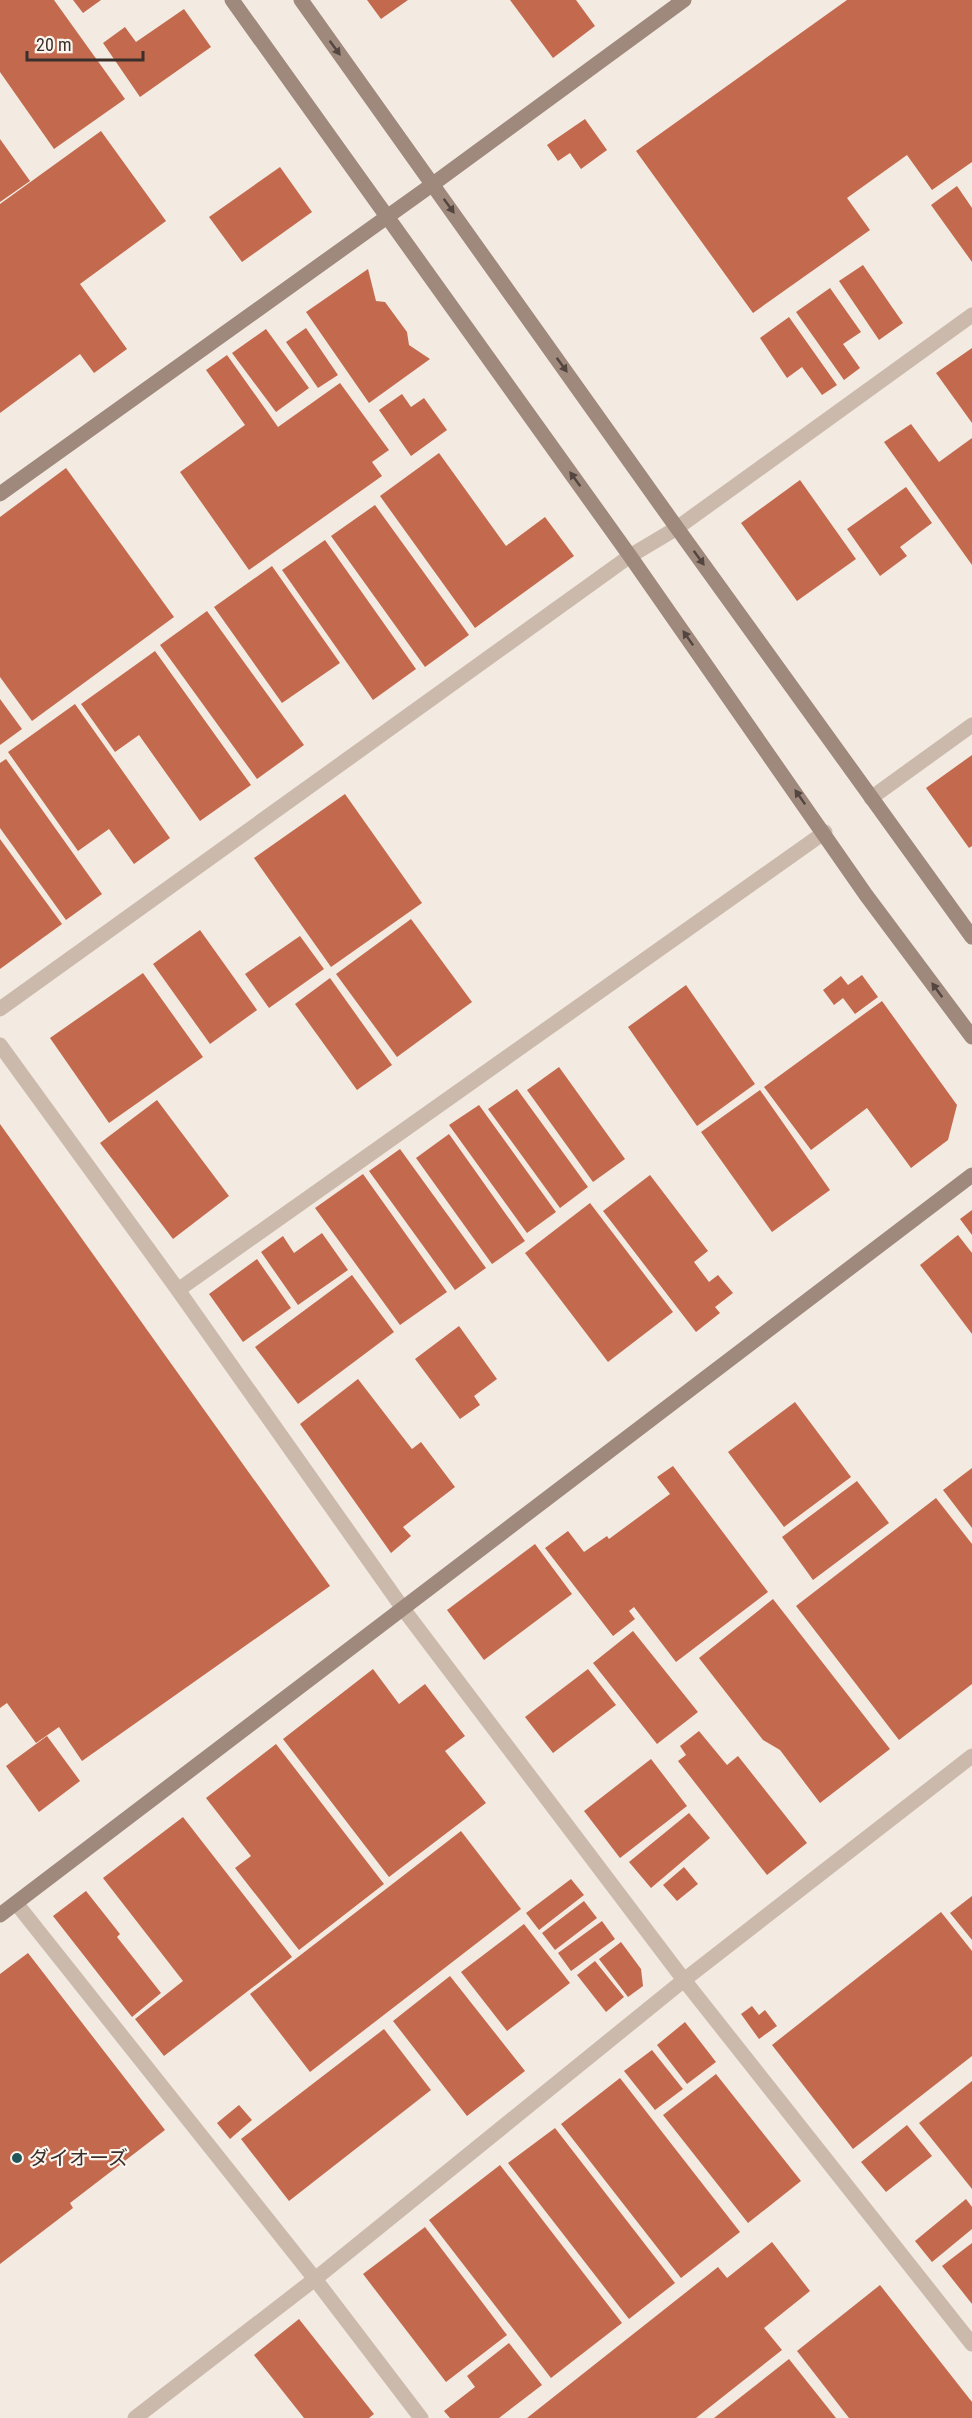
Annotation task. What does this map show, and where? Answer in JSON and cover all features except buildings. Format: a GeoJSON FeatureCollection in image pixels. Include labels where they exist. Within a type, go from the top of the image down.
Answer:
{"type":"FeatureCollection","features":[{"type":"Feature","properties":{"kind":"street"},"geometry":{"type":"LineString","coordinates":[[232,0],[630,556],[825,832],[866,895],[972,1037]]}},
{"type":"Feature","properties":{"kind":"street"},"geometry":{"type":"LineString","coordinates":[[302,0],[677,528],[972,937]]}},
{"type":"Feature","properties":{"kind":"street"},"geometry":{"type":"LineString","coordinates":[[0,494],[433,184],[684,0]]}},
{"type":"Feature","properties":{"kind":"street"},"geometry":{"type":"LineString","coordinates":[[0,1009],[630,556],[677,528],[972,315]]}},
{"type":"Feature","properties":{"kind":"street"},"geometry":{"type":"LineString","coordinates":[[871,798],[972,725]]}},
{"type":"Feature","properties":{"kind":"street"},"geometry":{"type":"LineString","coordinates":[[178,1290],[825,832]]}},
{"type":"Feature","properties":{"kind":"street"},"geometry":{"type":"LineString","coordinates":[[0,1045],[178,1290],[404,1610],[684,1980],[972,2344]]}},
{"type":"Feature","properties":{"kind":"street"},"geometry":{"type":"LineString","coordinates":[[0,1915],[404,1610],[972,1175]]}},
{"type":"Feature","properties":{"kind":"street"},"geometry":{"type":"LineString","coordinates":[[135,2418],[315,2279],[684,1980],[972,1756]]}},
{"type":"Feature","properties":{"kind":"street"},"geometry":{"type":"LineString","coordinates":[[16,1904],[315,2279],[421,2418]]}},
{"type":"Feature","properties":{"kind":"place","name":"ダイオーズ"},"geometry":{"type":"Point","coordinates":[17,2158]}}]}
